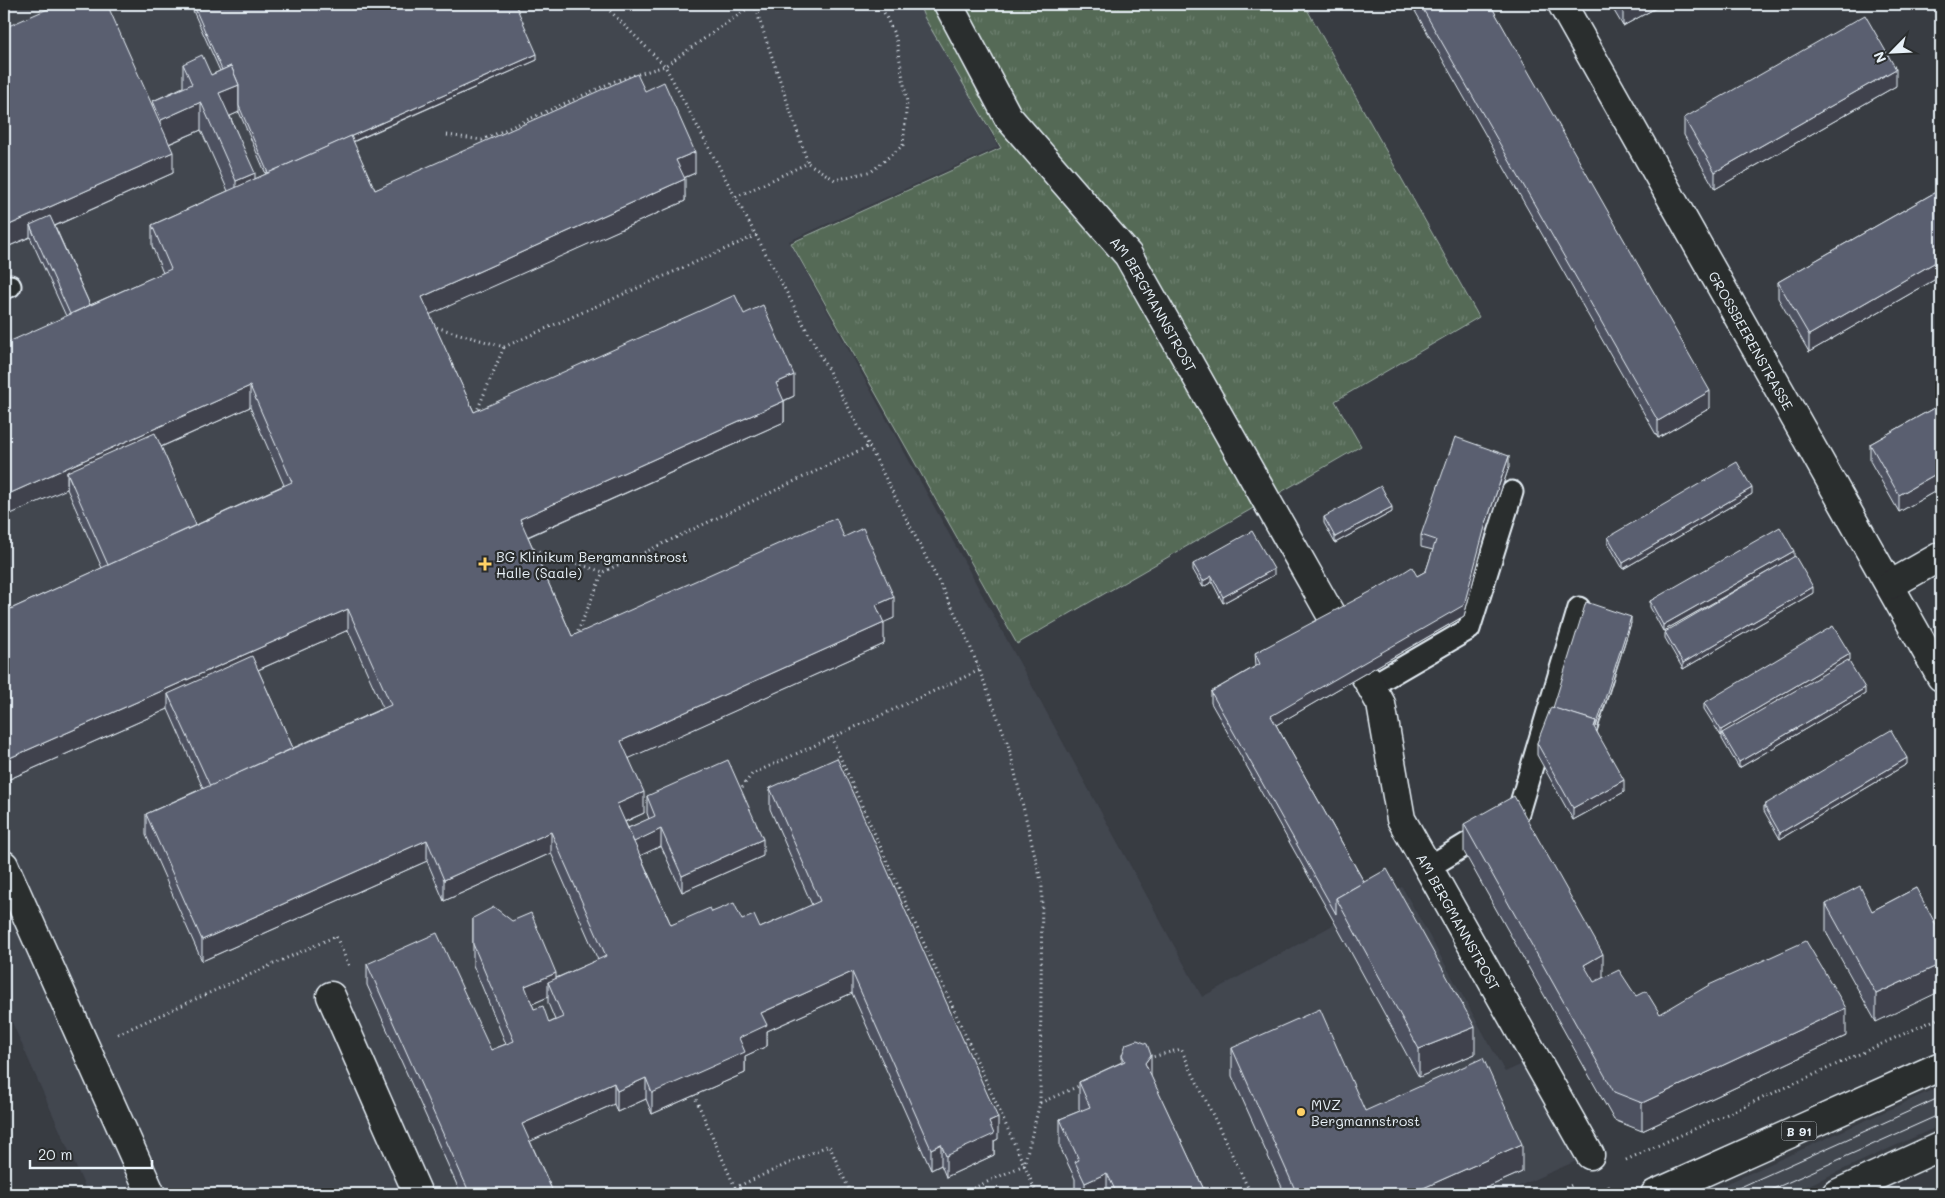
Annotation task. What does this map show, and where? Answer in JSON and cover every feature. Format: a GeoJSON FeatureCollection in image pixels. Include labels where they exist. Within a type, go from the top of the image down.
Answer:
{"type":"FeatureCollection","features":[{"type":"Feature","properties":{"kind":"street","name":"AM BERGMANNSTROST"},"geometry":{"type":"LineString","coordinates":[[948,4],[1008,117],[1128,255],[1334,622]]}},
{"type":"Feature","properties":{"kind":"street","name":"GROSSBEERENSTRASSE"},"geometry":{"type":"LineString","coordinates":[[1562,4],[1941,677]]}},
{"type":"Feature","properties":{"kind":"street"},"geometry":{"type":"LineString","coordinates":[[1890,585],[1941,556]]}},
{"type":"Feature","properties":{"kind":"street","name":"AM BERGMANNSTROST"},"geometry":{"type":"LineString","coordinates":[[1368,680],[1380,704],[1401,819],[1590,1154]]}},
{"type":"Feature","properties":{"kind":"street"},"geometry":{"type":"LineString","coordinates":[[4,865],[151,1194]]}},
{"type":"Feature","properties":{"kind":"street"},"geometry":{"type":"LineString","coordinates":[[330,996],[418,1194]]}},
{"type":"Feature","properties":{"kind":"street","name":"B 91"},"geometry":{"type":"LineString","coordinates":[[1656,1194],[1941,1066]]}},
{"type":"Feature","properties":{"kind":"street"},"geometry":{"type":"LineString","coordinates":[[1836,1194],[1941,1146]]}},
{"type":"Feature","properties":{"kind":"lane"},"geometry":{"type":"LineString","coordinates":[[1368,680],[1469,629],[1512,492]]}},
{"type":"Feature","properties":{"kind":"lane"},"geometry":{"type":"LineString","coordinates":[[1429,867],[1518,814],[1579,608]]}},
{"type":"Feature","properties":{"kind":"path"},"geometry":{"type":"LineString","coordinates":[[603,4],[665,66],[870,446],[965,633],[1008,744],[1042,885],[1040,1103],[1024,1165]]}},
{"type":"Feature","properties":{"kind":"path"},"geometry":{"type":"LineString","coordinates":[[448,135],[482,140],[615,80],[665,66],[754,4],[808,162],[835,180],[872,171],[903,145],[906,102],[896,38],[880,4]]}},
{"type":"Feature","properties":{"kind":"path"},"geometry":{"type":"LineString","coordinates":[[736,197],[808,162]]}},
{"type":"Feature","properties":{"kind":"path"},"geometry":{"type":"LineString","coordinates":[[424,323],[504,347],[757,235]]}},
{"type":"Feature","properties":{"kind":"path"},"geometry":{"type":"LineString","coordinates":[[474,418],[504,347]]}},
{"type":"Feature","properties":{"kind":"path"},"geometry":{"type":"LineString","coordinates":[[573,643],[603,572],[870,446]]}},
{"type":"Feature","properties":{"kind":"path"},"geometry":{"type":"LineString","coordinates":[[522,546],[603,572]]}},
{"type":"Feature","properties":{"kind":"path"},"geometry":{"type":"LineString","coordinates":[[736,795],[752,774],[980,670]]}},
{"type":"Feature","properties":{"kind":"path"},"geometry":{"type":"LineString","coordinates":[[830,737],[1038,1194]]}},
{"type":"Feature","properties":{"kind":"path"},"geometry":{"type":"LineString","coordinates":[[1618,1164],[1941,1017]]}},
{"type":"Feature","properties":{"kind":"path"},"geometry":{"type":"LineString","coordinates":[[1140,1061],[1181,1049],[1250,1194]]}},
{"type":"Feature","properties":{"kind":"path"},"geometry":{"type":"LineString","coordinates":[[1040,1103],[1082,1085]]}},
{"type":"Feature","properties":{"kind":"path"},"geometry":{"type":"LineString","coordinates":[[694,1095],[738,1194]]}},
{"type":"Feature","properties":{"kind":"path"},"geometry":{"type":"LineString","coordinates":[[722,1194],[829,1145],[851,1194]]}},
{"type":"Feature","properties":{"kind":"path"},"geometry":{"type":"LineString","coordinates":[[961,1194],[1024,1165]]}},
{"type":"Feature","properties":{"kind":"path"},"geometry":{"type":"LineString","coordinates":[[1552,1194],[1576,1183]]}},
{"type":"Feature","properties":{"kind":"shaded area","name":"BG Klinikum Bergmannstrost Halle (Saale)"},"geometry":{"type":"Polygon","coordinates":[[[4,4],[921,4],[998,147],[789,241],[1202,997],[1402,887],[1505,1072],[1536,1058],[1590,1155],[1501,1194],[88,1194],[4,1004],[4,4]]]}},
{"type":"Feature","properties":{"kind":"shaded area"},"geometry":{"type":"Polygon","coordinates":[[[1941,1086],[1941,1125],[1789,1194],[1704,1194],[1941,1086]]]}},
{"type":"Feature","properties":{"kind":"green space"},"geometry":{"type":"Polygon","coordinates":[[[919,4],[1304,4],[1479,317],[1335,401],[1361,446],[1017,644],[791,243],[1001,148],[924,17],[919,4]]]}},
{"type":"Feature","properties":{"kind":"building"},"geometry":{"type":"Polygon","coordinates":[[[59,4],[107,4],[173,152],[7,226],[4,220],[4,28],[59,4]]]}},
{"type":"Feature","properties":{"kind":"building"},"geometry":{"type":"Polygon","coordinates":[[[193,4],[515,4],[537,54],[268,173],[239,106],[239,85],[231,66],[222,70],[193,4]]]}},
{"type":"Feature","properties":{"kind":"building"},"geometry":{"type":"Polygon","coordinates":[[[1420,4],[1490,4],[1710,391],[1658,421],[1420,4]]]}},
{"type":"Feature","properties":{"kind":"building"},"geometry":{"type":"Polygon","coordinates":[[[1619,4],[1633,4],[1623,10],[1619,4]]]}},
{"type":"Feature","properties":{"kind":"building"},"geometry":{"type":"Polygon","coordinates":[[[1865,15],[1896,69],[1715,172],[1684,118],[1865,15]]]}},
{"type":"Feature","properties":{"kind":"building"},"geometry":{"type":"Polygon","coordinates":[[[202,55],[211,75],[231,66],[239,85],[219,93],[255,173],[236,181],[201,102],[161,120],[153,101],[192,84],[183,64],[202,55]]]}},
{"type":"Feature","properties":{"kind":"building"},"geometry":{"type":"Polygon","coordinates":[[[637,74],[645,91],[664,82],[695,152],[676,160],[685,179],[422,297],[474,412],[735,295],[744,314],[763,305],[794,375],[776,383],[784,401],[520,519],[572,636],[836,518],[844,537],[863,528],[894,597],[876,605],[884,623],[621,741],[644,792],[617,804],[671,925],[710,908],[712,912],[734,903],[742,920],[754,915],[760,928],[820,901],[770,788],[837,758],[998,1118],[989,1122],[994,1134],[946,1156],[941,1144],[931,1149],[852,972],[761,1013],[767,1025],[739,1038],[745,1052],[652,1093],[646,1078],[617,1091],[614,1083],[522,1124],[554,1194],[470,1194],[367,964],[437,933],[491,1050],[514,1041],[473,944],[473,918],[494,907],[512,921],[531,913],[556,973],[525,986],[534,1009],[543,1006],[549,1023],[563,1017],[548,982],[606,956],[551,832],[444,880],[427,840],[202,940],[146,814],[391,705],[348,609],[5,760],[4,612],[292,482],[250,386],[4,496],[4,344],[171,269],[152,225],[351,136],[375,190],[637,74]]]}},
{"type":"Feature","properties":{"kind":"building"},"geometry":{"type":"Polygon","coordinates":[[[1941,189],[1941,259],[1809,335],[1778,282],[1941,189]]]}},
{"type":"Feature","properties":{"kind":"building"},"geometry":{"type":"Polygon","coordinates":[[[50,216],[90,305],[70,314],[30,225],[50,216]]]}},
{"type":"Feature","properties":{"kind":"building"},"geometry":{"type":"Polygon","coordinates":[[[1941,404],[1941,471],[1899,495],[1870,444],[1941,404]]]}},
{"type":"Feature","properties":{"kind":"building"},"geometry":{"type":"Polygon","coordinates":[[[155,433],[196,525],[108,565],[67,472],[155,433]]]}},
{"type":"Feature","properties":{"kind":"building"},"geometry":{"type":"Polygon","coordinates":[[[1455,437],[1509,456],[1486,523],[1464,605],[1271,716],[1364,882],[1336,898],[1336,914],[1211,692],[1260,664],[1255,653],[1385,584],[1412,567],[1417,576],[1426,571],[1436,540],[1421,535],[1455,437]]]}},
{"type":"Feature","properties":{"kind":"building"},"geometry":{"type":"Polygon","coordinates":[[[1737,462],[1752,488],[1623,563],[1608,537],[1737,462]]]}},
{"type":"Feature","properties":{"kind":"building"},"geometry":{"type":"Polygon","coordinates":[[[1381,486],[1392,507],[1335,537],[1324,517],[1381,486]]]}},
{"type":"Feature","properties":{"kind":"building"},"geometry":{"type":"Polygon","coordinates":[[[1780,527],[1794,551],[1663,625],[1650,601],[1780,527]]]}},
{"type":"Feature","properties":{"kind":"building"},"geometry":{"type":"Polygon","coordinates":[[[1252,531],[1274,569],[1223,597],[1212,576],[1203,581],[1193,564],[1252,531]]]}},
{"type":"Feature","properties":{"kind":"building"},"geometry":{"type":"Polygon","coordinates":[[[1795,556],[1813,587],[1683,663],[1665,632],[1795,556]]]}},
{"type":"Feature","properties":{"kind":"building"},"geometry":{"type":"Polygon","coordinates":[[[1586,602],[1631,617],[1596,727],[1596,721],[1553,708],[1586,602]]]}},
{"type":"Feature","properties":{"kind":"building"},"geometry":{"type":"Polygon","coordinates":[[[1833,626],[1850,654],[1721,730],[1704,703],[1833,626]]]}},
{"type":"Feature","properties":{"kind":"building"},"geometry":{"type":"Polygon","coordinates":[[[252,656],[293,748],[210,786],[168,694],[252,656]]]}},
{"type":"Feature","properties":{"kind":"building"},"geometry":{"type":"Polygon","coordinates":[[[1848,660],[1865,688],[1739,762],[1722,733],[1848,660]]]}},
{"type":"Feature","properties":{"kind":"building"},"geometry":{"type":"Polygon","coordinates":[[[1551,707],[1596,721],[1594,727],[1624,780],[1573,808],[1537,743],[1551,707]]]}},
{"type":"Feature","properties":{"kind":"building"},"geometry":{"type":"Polygon","coordinates":[[[1891,730],[1907,758],[1780,833],[1764,805],[1891,730]]]}},
{"type":"Feature","properties":{"kind":"building"},"geometry":{"type":"Polygon","coordinates":[[[728,760],[763,839],[682,876],[661,829],[634,842],[628,828],[655,816],[647,796],[728,760]]]}},
{"type":"Feature","properties":{"kind":"building"},"geometry":{"type":"Polygon","coordinates":[[[1514,796],[1603,954],[1584,965],[1594,982],[1619,970],[1636,996],[1646,991],[1660,1014],[1709,985],[1806,941],[1846,1008],[1642,1103],[1614,1092],[1464,824],[1514,796]]]}},
{"type":"Feature","properties":{"kind":"building"},"geometry":{"type":"Polygon","coordinates":[[[1387,869],[1475,1027],[1419,1049],[1336,898],[1387,869]]]}},
{"type":"Feature","properties":{"kind":"building"},"geometry":{"type":"Polygon","coordinates":[[[1860,886],[1872,911],[1916,888],[1941,934],[1941,964],[1876,994],[1826,904],[1860,886]]]}},
{"type":"Feature","properties":{"kind":"building","name":"MVZ Bergmannstrost"},"geometry":{"type":"Polygon","coordinates":[[[1320,1009],[1365,1111],[1483,1058],[1522,1144],[1410,1194],[1297,1194],[1232,1048],[1320,1009]]]}},
{"type":"Feature","properties":{"kind":"building"},"geometry":{"type":"Polygon","coordinates":[[[1137,1040],[1147,1044],[1151,1055],[1145,1063],[1206,1194],[1117,1194],[1107,1173],[1085,1183],[1075,1162],[1079,1160],[1060,1119],[1090,1107],[1079,1082],[1125,1061],[1122,1055],[1126,1044],[1137,1040]]]}},
{"type":"Feature","properties":{"kind":"tram line"},"geometry":{"type":"LineString","coordinates":[[1725,1194],[1941,1097]]}},
{"type":"Feature","properties":{"kind":"tram line"},"geometry":{"type":"LineString","coordinates":[[1762,1194],[1941,1114]]}},
{"type":"Feature","properties":{"kind":"place","name":"BG Klinikum Bergmannstrost Halle (Saale)"},"geometry":{"type":"Point","coordinates":[485,564]}},
{"type":"Feature","properties":{"kind":"place","name":"MVZ Bergmannstrost"},"geometry":{"type":"Point","coordinates":[1301,1112]}}]}
